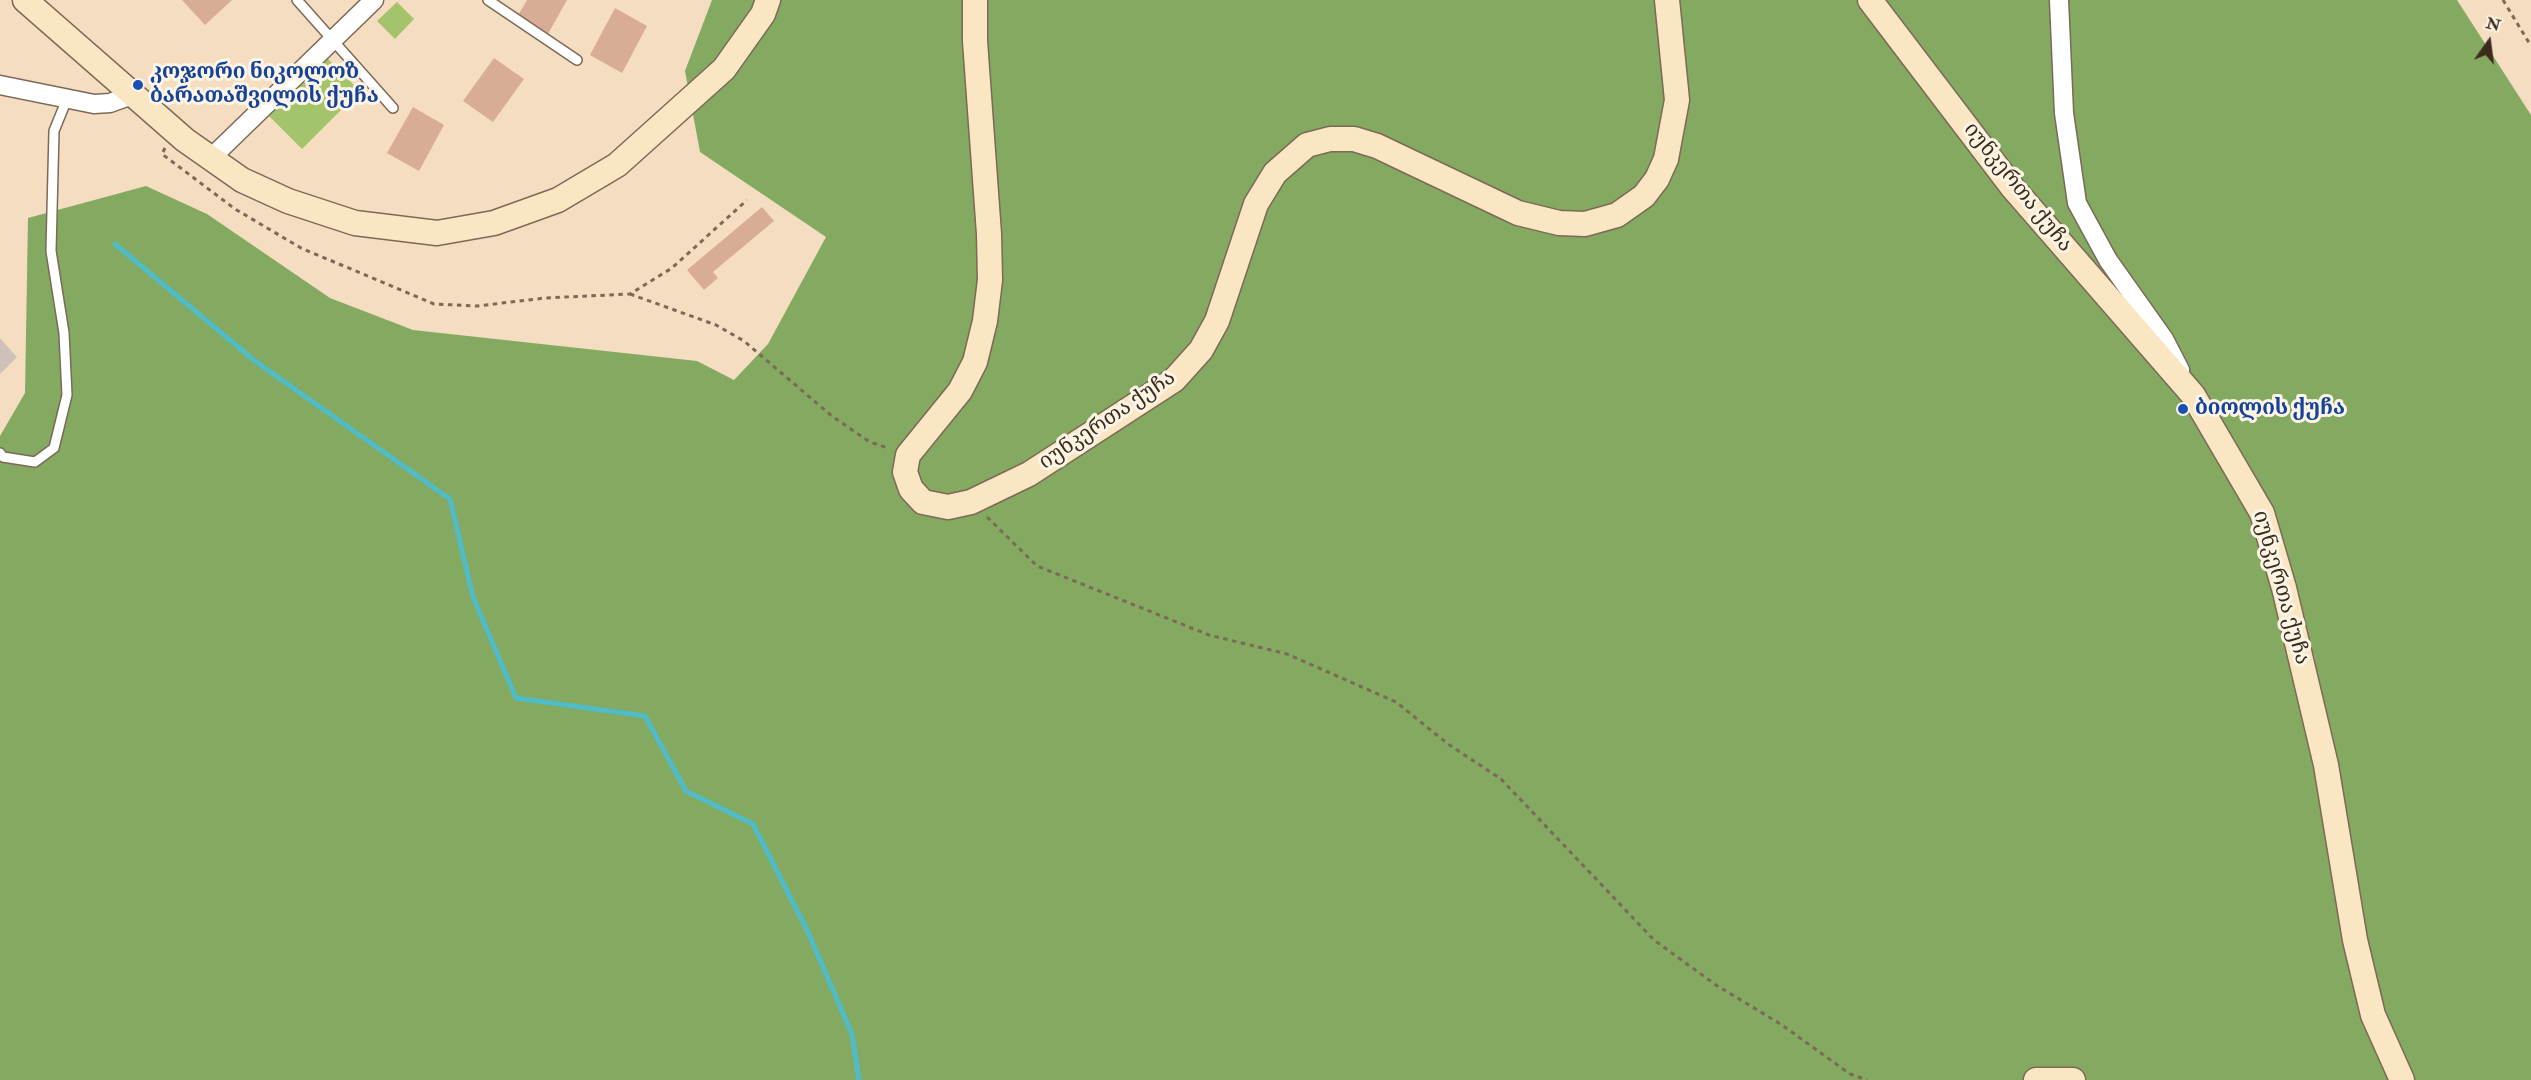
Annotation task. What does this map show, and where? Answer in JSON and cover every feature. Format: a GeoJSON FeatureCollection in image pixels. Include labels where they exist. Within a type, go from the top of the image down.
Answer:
{"type":"FeatureCollection","features":[{"type":"Feature","properties":{"kind":"main road"},"geometry":{"type":"LineString","coordinates":[[25,0],[132,95],[210,159],[242,180],[288,201],[355,223],[437,233],[494,223],[558,200],[617,165],[724,69],[763,14],[768,0]]}},
{"type":"Feature","properties":{"kind":"main road"},"geometry":{"type":"LineString","coordinates":[[908,455],[960,391],[975,362],[985,321],[990,280],[989,234],[975,41],[975,0]]}},
{"type":"Feature","properties":{"kind":"main road","name":"იუნკერთა ქუჩა"},"geometry":{"type":"LineString","coordinates":[[908,455],[904,472],[911,489],[923,502],[948,507],[971,502],[1029,474],[1174,380],[1201,350],[1217,321],[1256,204],[1275,173],[1307,145],[1330,139],[1354,139],[1370,143],[1406,158],[1518,213],[1559,223],[1585,224],[1617,215],[1644,196],[1657,179],[1666,159],[1677,100],[1667,0]]}},
{"type":"Feature","properties":{"kind":"main road","name":"იუნკერთა ქუჩა"},"geometry":{"type":"LineString","coordinates":[[1870,0],[2013,188],[2193,395],[2262,513],[2284,588],[2326,765],[2355,940],[2373,1015],[2402,1080]]}},
{"type":"Feature","properties":{"kind":"main road"},"geometry":{"type":"LineString","coordinates":[[2036,1080],[2073,1080]]}},
{"type":"Feature","properties":{"kind":"street"},"geometry":{"type":"LineString","coordinates":[[210,159],[374,0]]}},
{"type":"Feature","properties":{"kind":"street"},"geometry":{"type":"LineString","coordinates":[[2059,0],[2064,113],[2077,203],[2108,260],[2164,339],[2193,395]]}},
{"type":"Feature","properties":{"kind":"street"},"geometry":{"type":"LineString","coordinates":[[0,85],[102,104],[132,95]]}},
{"type":"Feature","properties":{"kind":"lane"},"geometry":{"type":"LineString","coordinates":[[297,0],[393,108]]}},
{"type":"Feature","properties":{"kind":"lane"},"geometry":{"type":"LineString","coordinates":[[488,0],[577,60]]}},
{"type":"Feature","properties":{"kind":"lane"},"geometry":{"type":"LineString","coordinates":[[0,453],[3,457],[35,462],[54,448],[67,395],[64,333],[51,251],[54,131],[67,99]]}},
{"type":"Feature","properties":{"kind":"path"},"geometry":{"type":"LineString","coordinates":[[2503,0],[2531,46]]}},
{"type":"Feature","properties":{"kind":"path"},"geometry":{"type":"LineString","coordinates":[[630,294],[716,325],[744,341],[833,417],[870,442],[908,455]]}},
{"type":"Feature","properties":{"kind":"path"},"geometry":{"type":"LineString","coordinates":[[971,502],[1037,566],[1209,635],[1287,654],[1396,702],[1448,744],[1501,779],[1654,940],[1716,985],[1782,1025],[1850,1074],[1867,1080]]}},
{"type":"Feature","properties":{"kind":"shaded area"},"geometry":{"type":"Polygon","coordinates":[[[0,338],[17,357],[0,374],[0,338]]]}},
{"type":"Feature","properties":{"kind":"green space"},"geometry":{"type":"Polygon","coordinates":[[[712,0],[2457,0],[2531,115],[2531,1080],[0,1080],[0,436],[25,393],[28,218],[146,186],[207,214],[330,298],[413,330],[697,361],[734,380],[768,344],[826,237],[700,152],[685,71],[712,0]]]}},
{"type":"Feature","properties":{"kind":"green space"},"geometry":{"type":"Polygon","coordinates":[[[397,2],[414,19],[395,39],[377,21],[397,2]]]}},
{"type":"Feature","properties":{"kind":"green space"},"geometry":{"type":"Polygon","coordinates":[[[327,58],[360,91],[302,149],[269,116],[327,58]]]}},
{"type":"Feature","properties":{"kind":"building"},"geometry":{"type":"Polygon","coordinates":[[[182,0],[232,0],[205,25],[182,0]]]}},
{"type":"Feature","properties":{"kind":"building"},"geometry":{"type":"Polygon","coordinates":[[[527,0],[567,0],[548,34],[517,17],[527,0]]]}},
{"type":"Feature","properties":{"kind":"building"},"geometry":{"type":"Polygon","coordinates":[[[615,8],[647,26],[622,73],[590,55],[615,8]]]}},
{"type":"Feature","properties":{"kind":"building"},"geometry":{"type":"Polygon","coordinates":[[[494,58],[524,79],[493,122],[463,101],[494,58]]]}},
{"type":"Feature","properties":{"kind":"building"},"geometry":{"type":"Polygon","coordinates":[[[413,107],[444,125],[419,171],[387,153],[413,107]]]}},
{"type":"Feature","properties":{"kind":"building"},"geometry":{"type":"Polygon","coordinates":[[[762,207],[774,221],[713,272],[718,278],[704,290],[687,270],[762,207]]]}},
{"type":"Feature","properties":{"kind":"waterway"},"geometry":{"type":"LineString","coordinates":[[115,244],[255,361],[450,499],[473,597],[516,698],[645,716],[686,791],[753,824],[807,930],[852,1034],[859,1080]]}},
{"type":"Feature","properties":{"kind":"place","name":"კოჯორი ნიკოლოზ ბარათაშვილის ქუჩა"},"geometry":{"type":"Point","coordinates":[138,85]}},
{"type":"Feature","properties":{"kind":"place","name":"ბიოლის ქუჩა"},"geometry":{"type":"Point","coordinates":[2183,409]}}]}
